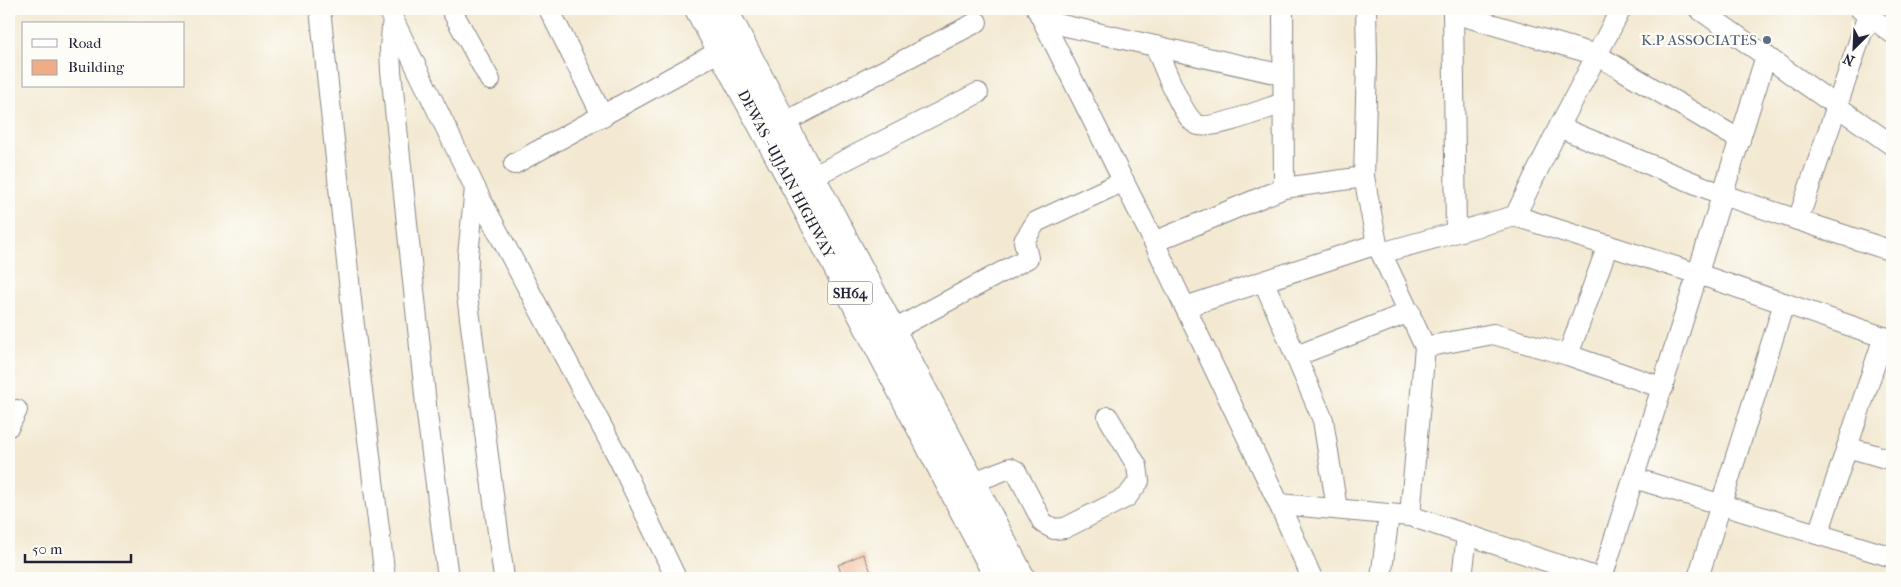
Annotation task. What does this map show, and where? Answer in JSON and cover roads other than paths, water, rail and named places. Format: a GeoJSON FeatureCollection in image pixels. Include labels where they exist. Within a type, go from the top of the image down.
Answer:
{"type":"FeatureCollection","features":[{"type":"Feature","properties":{"kind":"main road","name":"DEWAS - UJJAIN HIGHWAY"},"geometry":{"type":"LineString","coordinates":[[698,9],[1004,574]]}},
{"type":"Feature","properties":{"kind":"main road","name":"DEWAS - UJJAIN HIGHWAY"},"geometry":{"type":"LineString","coordinates":[[724,9],[971,482],[1004,574]]}},
{"type":"Feature","properties":{"kind":"street"},"geometry":{"type":"LineString","coordinates":[[320,9],[351,299],[385,578]]}},
{"type":"Feature","properties":{"kind":"street"},"geometry":{"type":"LineString","coordinates":[[451,9],[490,80]]}},
{"type":"Feature","properties":{"kind":"street"},"geometry":{"type":"LineString","coordinates":[[549,9],[602,117]]}},
{"type":"Feature","properties":{"kind":"street"},"geometry":{"type":"LineString","coordinates":[[1283,9],[1284,188]]}},
{"type":"Feature","properties":{"kind":"street"},"geometry":{"type":"LineString","coordinates":[[1366,9],[1367,60],[1364,177],[1379,249],[1425,347],[1410,516]]}},
{"type":"Feature","properties":{"kind":"street"},"geometry":{"type":"LineString","coordinates":[[1515,216],[1559,126],[1621,9]]}},
{"type":"Feature","properties":{"kind":"street"},"geometry":{"type":"LineString","coordinates":[[1699,9],[1892,145]]}},
{"type":"Feature","properties":{"kind":"street"},"geometry":{"type":"LineString","coordinates":[[1456,232],[1453,11],[1597,55],[1740,140]]}},
{"type":"Feature","properties":{"kind":"street"},"geometry":{"type":"LineString","coordinates":[[1798,220],[1838,107],[1866,11],[1892,33]]}},
{"type":"Feature","properties":{"kind":"street"},"geometry":{"type":"LineString","coordinates":[[391,14],[476,188],[618,457],[676,578]]}},
{"type":"Feature","properties":{"kind":"street"},"geometry":{"type":"LineString","coordinates":[[391,14],[391,71],[426,404],[448,578]]}},
{"type":"Feature","properties":{"kind":"street"},"geometry":{"type":"LineString","coordinates":[[1041,15],[1155,46],[1283,75]]}},
{"type":"Feature","properties":{"kind":"street"},"geometry":{"type":"LineString","coordinates":[[1041,15],[1154,242],[1279,504],[1312,578]]}},
{"type":"Feature","properties":{"kind":"street"},"geometry":{"type":"LineString","coordinates":[[783,123],[976,22]]}},
{"type":"Feature","properties":{"kind":"street"},"geometry":{"type":"LineString","coordinates":[[1155,46],[1186,115],[1197,125],[1210,126],[1284,103]]}},
{"type":"Feature","properties":{"kind":"street"},"geometry":{"type":"LineString","coordinates":[[514,164],[720,51]]}},
{"type":"Feature","properties":{"kind":"street"},"geometry":{"type":"LineString","coordinates":[[1279,504],[1410,516],[1600,578],[1634,478],[1766,56]]}},
{"type":"Feature","properties":{"kind":"street"},"geometry":{"type":"LineString","coordinates":[[812,177],[978,93]]}},
{"type":"Feature","properties":{"kind":"street"},"geometry":{"type":"LineString","coordinates":[[1559,126],[1723,195],[1798,220],[1890,244]]}},
{"type":"Feature","properties":{"kind":"street"},"geometry":{"type":"LineString","coordinates":[[1154,242],[1284,188],[1364,177]]}},
{"type":"Feature","properties":{"kind":"street"},"geometry":{"type":"LineString","coordinates":[[892,331],[1028,258],[1024,241],[1036,222],[1124,181]]}},
{"type":"Feature","properties":{"kind":"street"},"geometry":{"type":"LineString","coordinates":[[476,188],[468,255],[467,295],[504,578]]}},
{"type":"Feature","properties":{"kind":"street"},"geometry":{"type":"LineString","coordinates":[[1185,307],[1379,249],[1456,232],[1515,216],[1698,274],[1888,338],[1847,447],[1818,534]]}},
{"type":"Feature","properties":{"kind":"street"},"geometry":{"type":"LineString","coordinates":[[1568,355],[1608,246]]}},
{"type":"Feature","properties":{"kind":"street"},"geometry":{"type":"LineString","coordinates":[[1264,282],[1323,420],[1337,509]]}},
{"type":"Feature","properties":{"kind":"street"},"geometry":{"type":"LineString","coordinates":[[1698,578],[1784,303]]}},
{"type":"Feature","properties":{"kind":"street"},"geometry":{"type":"LineString","coordinates":[[1296,356],[1410,312]]}},
{"type":"Feature","properties":{"kind":"street"},"geometry":{"type":"LineString","coordinates":[[1425,347],[1494,334],[1568,355],[1662,388]]}},
{"type":"Feature","properties":{"kind":"street"},"geometry":{"type":"LineString","coordinates":[[971,482],[1010,468],[1016,471],[1043,522],[1054,528],[1065,528],[1127,497],[1139,482],[1137,466],[1108,417]]}},
{"type":"Feature","properties":{"kind":"street"},"geometry":{"type":"LineString","coordinates":[[1847,447],[1892,460]]}},
{"type":"Feature","properties":{"kind":"street"},"geometry":{"type":"LineString","coordinates":[[1634,478],[1892,558]]}},
{"type":"Feature","properties":{"kind":"street"},"geometry":{"type":"LineString","coordinates":[[1381,578],[1389,514]]}},
{"type":"Feature","properties":{"kind":"street"},"geometry":{"type":"LineString","coordinates":[[1462,578],[1466,535]]}},
{"type":"Feature","properties":{"kind":"place","name":"K.P ASSOCIATES"},"geometry":{"type":"Point","coordinates":[1767,40]}}]}
